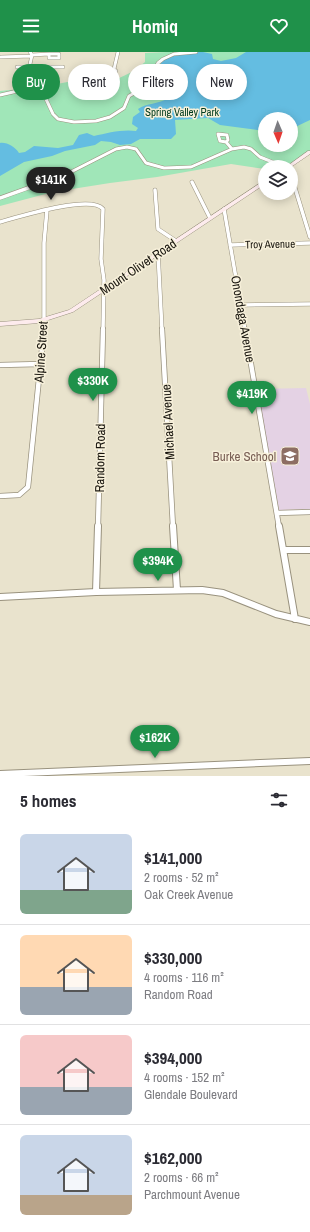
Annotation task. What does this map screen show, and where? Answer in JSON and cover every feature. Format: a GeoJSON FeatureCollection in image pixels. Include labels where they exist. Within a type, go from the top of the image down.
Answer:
{"type":"FeatureCollection","features":[{"type":"Feature","properties":{"kind":"street"},"geometry":{"type":"LineString","coordinates":[[116,64],[118,52]]}},
{"type":"Feature","properties":{"kind":"street"},"geometry":{"type":"LineString","coordinates":[[0,95],[20,90],[32,90],[38,92],[48,100],[55,116],[58,119],[79,122],[96,121],[114,115],[125,107],[129,96],[145,87],[161,60],[174,54],[196,52]]}},
{"type":"Feature","properties":{"kind":"street"},"geometry":{"type":"LineString","coordinates":[[29,64],[31,54]]}},
{"type":"Feature","properties":{"kind":"street"},"geometry":{"type":"LineString","coordinates":[[1,57],[49,54]]}},
{"type":"Feature","properties":{"kind":"street"},"geometry":{"type":"LineString","coordinates":[[226,142],[232,149]]}},
{"type":"Feature","properties":{"kind":"street"},"geometry":{"type":"LineString","coordinates":[[0,198],[60,177],[124,147],[134,148],[143,160],[150,165],[170,169],[191,167],[232,149],[241,147],[249,148],[260,157],[268,160]]}},
{"type":"Feature","properties":{"kind":"street"},"geometry":{"type":"LineString","coordinates":[[297,160],[310,152]]}},
{"type":"Feature","properties":{"kind":"street"},"geometry":{"type":"LineString","coordinates":[[192,182],[210,218]]}},
{"type":"Feature","properties":{"kind":"street","name":"Mount Olivet Road"},"geometry":{"type":"LineString","coordinates":[[0,324],[44,320],[71,311],[258,187]]}},
{"type":"Feature","properties":{"kind":"street"},"geometry":{"type":"LineString","coordinates":[[155,190],[158,229],[176,241]]}},
{"type":"Feature","properties":{"kind":"street"},"geometry":{"type":"LineString","coordinates":[[298,198],[310,237]]}},
{"type":"Feature","properties":{"kind":"street","name":"Random Road"},"geometry":{"type":"LineString","coordinates":[[47,210],[84,204],[96,204],[101,206],[104,211],[101,259],[104,290],[96,592]]}},
{"type":"Feature","properties":{"kind":"street","name":"Onondaga Avenue"},"geometry":{"type":"LineString","coordinates":[[224,209],[295,619]]}},
{"type":"Feature","properties":{"kind":"street"},"geometry":{"type":"LineString","coordinates":[[0,222],[47,210]]}},
{"type":"Feature","properties":{"kind":"street","name":"Alpine Street"},"geometry":{"type":"LineString","coordinates":[[0,496],[19,496],[28,487],[41,364],[44,320],[43,302],[47,210]]}},
{"type":"Feature","properties":{"kind":"street","name":"Troy Avenue"},"geometry":{"type":"LineString","coordinates":[[230,245],[310,243]]}},
{"type":"Feature","properties":{"kind":"street","name":"Michael Avenue"},"geometry":{"type":"LineString","coordinates":[[158,253],[177,590]]}},
{"type":"Feature","properties":{"kind":"street"},"geometry":{"type":"LineString","coordinates":[[241,305],[310,304]]}},
{"type":"Feature","properties":{"kind":"street"},"geometry":{"type":"LineString","coordinates":[[0,365],[41,364]]}},
{"type":"Feature","properties":{"kind":"street"},"geometry":{"type":"LineString","coordinates":[[277,512],[310,512]]}},
{"type":"Feature","properties":{"kind":"street"},"geometry":{"type":"LineString","coordinates":[[284,550],[310,550]]}},
{"type":"Feature","properties":{"kind":"street"},"geometry":{"type":"LineString","coordinates":[[0,597],[96,592],[202,590],[218,592],[276,614],[310,622]]}},
{"type":"Feature","properties":{"kind":"street"},"geometry":{"type":"LineString","coordinates":[[0,774],[310,761]]}},
{"type":"Feature","properties":{"kind":"shaded area","name":"Burke School"},"geometry":{"type":"Polygon","coordinates":[[[306,388],[310,404],[310,509],[279,510],[257,389],[306,388]]]}},
{"type":"Feature","properties":{"kind":"green space","name":"Spring Valley Park"},"geometry":{"type":"Polygon","coordinates":[[[310,52],[310,152],[298,160],[258,160],[258,168],[231,164],[157,177],[53,192],[0,206],[0,91],[12,90],[12,100],[60,100],[60,83],[68,82],[68,100],[120,100],[120,78],[128,74],[128,100],[188,100],[188,64],[143,64],[145,62],[145,53],[310,52]]]}},
{"type":"Feature","properties":{"kind":"water"},"geometry":{"type":"Polygon","coordinates":[[[193,52],[212,54],[213,59],[221,61],[236,58],[246,52],[310,52],[310,120],[298,126],[298,112],[258,112],[258,130],[220,125],[208,118],[175,120],[176,134],[171,139],[140,139],[131,144],[120,145],[101,141],[95,145],[24,162],[0,176],[0,143],[11,145],[19,153],[25,152],[34,146],[58,148],[73,145],[79,135],[87,133],[94,136],[120,131],[136,131],[138,128],[132,124],[133,117],[140,112],[138,109],[165,100],[188,100],[188,64],[161,63],[168,57],[193,52]]]}},
{"type":"Feature","properties":{"kind":"place","name":"Burke School"},"geometry":{"type":"Point","coordinates":[290,456]}}]}
